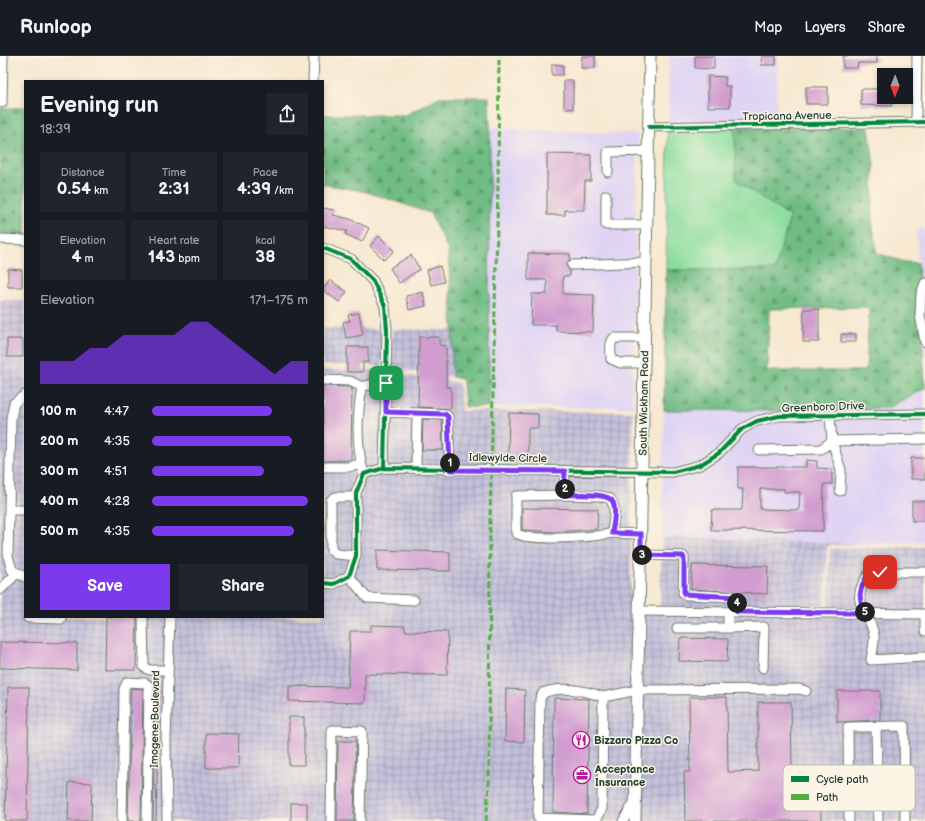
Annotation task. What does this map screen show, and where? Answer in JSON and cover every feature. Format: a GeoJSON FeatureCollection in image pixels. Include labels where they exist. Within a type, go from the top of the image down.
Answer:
{"type":"FeatureCollection","features":[{"type":"Feature","properties":{"kind":"main road","name":"South Wickham Road"},"geometry":{"type":"LineString","coordinates":[[635,821],[650,56]]}},
{"type":"Feature","properties":{"kind":"street"},"geometry":{"type":"LineString","coordinates":[[2,104],[3,56]]}},
{"type":"Feature","properties":{"kind":"street"},"geometry":{"type":"LineString","coordinates":[[313,80],[314,56]]}},
{"type":"Feature","properties":{"kind":"street"},"geometry":{"type":"LineString","coordinates":[[917,56],[921,122]]}},
{"type":"Feature","properties":{"kind":"street","name":"Tropicana Avenue"},"geometry":{"type":"LineString","coordinates":[[649,127],[921,122]]}},
{"type":"Feature","properties":{"kind":"street"},"geometry":{"type":"LineString","coordinates":[[608,172],[608,152],[649,151]]}},
{"type":"Feature","properties":{"kind":"street"},"geometry":{"type":"LineString","coordinates":[[606,195],[606,225],[647,225]]}},
{"type":"Feature","properties":{"kind":"street"},"geometry":{"type":"LineString","coordinates":[[0,239],[24,240]]}},
{"type":"Feature","properties":{"kind":"street"},"geometry":{"type":"LineString","coordinates":[[324,248],[351,259],[373,281],[385,306],[387,330],[384,468]]}},
{"type":"Feature","properties":{"kind":"street"},"geometry":{"type":"LineString","coordinates":[[572,264],[646,262]]}},
{"type":"Feature","properties":{"kind":"street"},"geometry":{"type":"LineString","coordinates":[[925,283],[921,294],[920,324],[925,342]]}},
{"type":"Feature","properties":{"kind":"street"},"geometry":{"type":"LineString","coordinates":[[645,338],[614,338],[611,342],[611,359],[616,362],[645,363]]}},
{"type":"Feature","properties":{"kind":"street"},"geometry":{"type":"LineString","coordinates":[[324,380],[350,381],[362,387],[376,382],[386,383]]}},
{"type":"Feature","properties":{"kind":"street"},"geometry":{"type":"LineString","coordinates":[[324,583],[334,584],[350,576],[356,556],[356,493],[364,474],[359,456],[359,404],[362,387]]}},
{"type":"Feature","properties":{"kind":"street"},"geometry":{"type":"LineString","coordinates":[[0,590],[21,575],[12,570],[8,556],[11,418],[14,403],[24,396]]}},
{"type":"Feature","properties":{"kind":"street"},"geometry":{"type":"LineString","coordinates":[[386,412],[445,414],[448,417],[450,470]]}},
{"type":"Feature","properties":{"kind":"street"},"geometry":{"type":"LineString","coordinates":[[416,469],[417,413]]}},
{"type":"Feature","properties":{"kind":"street","name":"Greenboro Drive"},"geometry":{"type":"LineString","coordinates":[[643,472],[673,472],[700,465],[719,453],[742,429],[757,421],[779,416],[925,414]]}},
{"type":"Feature","properties":{"kind":"street"},"geometry":{"type":"LineString","coordinates":[[830,415],[832,441],[841,470],[840,492]]}},
{"type":"Feature","properties":{"kind":"street"},"geometry":{"type":"LineString","coordinates":[[759,450],[821,449],[832,441],[925,439]]}},
{"type":"Feature","properties":{"kind":"street"},"geometry":{"type":"LineString","coordinates":[[324,467],[348,467],[361,464]]}},
{"type":"Feature","properties":{"kind":"street","name":"Idlewylde Circle"},"geometry":{"type":"LineString","coordinates":[[364,474],[384,468],[643,472]]}},
{"type":"Feature","properties":{"kind":"street"},"geometry":{"type":"LineString","coordinates":[[564,495],[565,471]]}},
{"type":"Feature","properties":{"kind":"street"},"geometry":{"type":"LineString","coordinates":[[612,533],[614,508],[613,503],[609,498],[599,496],[564,495],[516,496],[516,533],[526,536],[588,538],[612,533],[641,534]]}},
{"type":"Feature","properties":{"kind":"street"},"geometry":{"type":"LineString","coordinates":[[356,497],[335,497],[331,500],[331,550],[336,554],[356,556]]}},
{"type":"Feature","properties":{"kind":"street"},"geometry":{"type":"LineString","coordinates":[[9,510],[24,510]]}},
{"type":"Feature","properties":{"kind":"street"},"geometry":{"type":"LineString","coordinates":[[641,555],[683,556],[683,593],[686,595],[736,597],[737,598],[728,628]]}},
{"type":"Feature","properties":{"kind":"street"},"geometry":{"type":"LineString","coordinates":[[925,572],[880,572],[868,575],[859,592],[862,607],[866,613],[875,637],[871,660],[925,657]]}},
{"type":"Feature","properties":{"kind":"street"},"geometry":{"type":"LineString","coordinates":[[350,576],[367,598],[414,600]]}},
{"type":"Feature","properties":{"kind":"street"},"geometry":{"type":"LineString","coordinates":[[640,611],[925,614],[925,631]]}},
{"type":"Feature","properties":{"kind":"street"},"geometry":{"type":"LineString","coordinates":[[28,618],[61,618]]}},
{"type":"Feature","properties":{"kind":"street"},"geometry":{"type":"LineString","coordinates":[[144,618],[144,667],[148,670],[168,670]]}},
{"type":"Feature","properties":{"kind":"street","name":"Imogene Boulevard"},"geometry":{"type":"LineString","coordinates":[[167,821],[166,739],[170,618]]}},
{"type":"Feature","properties":{"kind":"street"},"geometry":{"type":"LineString","coordinates":[[676,628],[764,628],[763,668]]}},
{"type":"Feature","properties":{"kind":"street"},"geometry":{"type":"LineString","coordinates":[[122,821],[124,689],[127,682],[145,683],[149,686],[147,821]]}},
{"type":"Feature","properties":{"kind":"street"},"geometry":{"type":"LineString","coordinates":[[603,697],[602,809],[596,820],[538,818],[540,699],[543,693],[551,690],[590,692],[603,697],[638,690],[799,688],[806,691]]}},
{"type":"Feature","properties":{"kind":"street"},"geometry":{"type":"LineString","coordinates":[[848,765],[848,727],[876,726],[904,726],[904,765]]}},
{"type":"Feature","properties":{"kind":"street"},"geometry":{"type":"LineString","coordinates":[[876,726],[877,765]]}},
{"type":"Feature","properties":{"kind":"street"},"geometry":{"type":"LineString","coordinates":[[331,821],[332,730],[362,731],[360,821]]}},
{"type":"Feature","properties":{"kind":"street"},"geometry":{"type":"LineString","coordinates":[[623,821],[635,801]]}},
{"type":"Feature","properties":{"kind":"street"},"geometry":{"type":"LineString","coordinates":[[849,811],[849,821]]}},
{"type":"Feature","properties":{"kind":"street"},"geometry":{"type":"LineString","coordinates":[[878,811],[878,821]]}},
{"type":"Feature","properties":{"kind":"shaded area"},"geometry":{"type":"Polygon","coordinates":[[[669,56],[778,56],[776,127],[668,127],[669,56]]]}},
{"type":"Feature","properties":{"kind":"shaded area"},"geometry":{"type":"Polygon","coordinates":[[[490,128],[638,134],[632,407],[489,407],[490,128]]]}},
{"type":"Feature","properties":{"kind":"shaded area"},"geometry":{"type":"Polygon","coordinates":[[[925,227],[925,388],[916,230],[925,227]]]}},
{"type":"Feature","properties":{"kind":"shaded area"},"geometry":{"type":"Polygon","coordinates":[[[0,300],[24,301],[24,618],[324,618],[324,370],[369,370],[459,383],[461,411],[633,412],[630,613],[828,610],[830,549],[925,547],[925,821],[0,821],[0,300]]]}},
{"type":"Feature","properties":{"kind":"shaded area"},"geometry":{"type":"Polygon","coordinates":[[[324,328],[382,329],[382,367],[369,365],[324,365],[324,328]]]}},
{"type":"Feature","properties":{"kind":"shaded area"},"geometry":{"type":"Polygon","coordinates":[[[392,329],[453,330],[452,377],[391,368],[392,329]]]}},
{"type":"Feature","properties":{"kind":"shaded area"},"geometry":{"type":"Polygon","coordinates":[[[925,388],[925,542],[863,544],[662,537],[664,410],[800,411],[888,408],[925,388]]]}},
{"type":"Feature","properties":{"kind":"shaded area"},"geometry":{"type":"Polygon","coordinates":[[[662,537],[863,544],[830,545],[827,547],[825,605],[660,608],[662,537]]]}},
{"type":"Feature","properties":{"kind":"green space"},"geometry":{"type":"Polygon","coordinates":[[[439,97],[489,97],[489,407],[465,407],[463,381],[460,378],[452,377],[453,330],[448,250],[430,213],[367,192],[324,184],[324,115],[406,115],[439,97]]]}},
{"type":"Feature","properties":{"kind":"green space"},"geometry":{"type":"Polygon","coordinates":[[[24,107],[24,234],[0,234],[0,109],[24,107]]]}},
{"type":"Feature","properties":{"kind":"green space"},"geometry":{"type":"Polygon","coordinates":[[[668,127],[735,127],[736,180],[790,217],[775,270],[666,270],[668,127]]]}},
{"type":"Feature","properties":{"kind":"green space"},"geometry":{"type":"Polygon","coordinates":[[[735,127],[869,128],[874,165],[872,221],[877,253],[904,262],[918,263],[925,388],[888,408],[800,411],[664,410],[666,270],[775,270],[790,217],[736,180],[735,127]],[[869,307],[769,309],[767,371],[866,371],[869,307]]]}},
{"type":"Feature","properties":{"kind":"building"},"geometry":{"type":"Polygon","coordinates":[[[582,56],[595,56],[595,68],[581,68],[582,56]]]}},
{"type":"Feature","properties":{"kind":"building"},"geometry":{"type":"Polygon","coordinates":[[[695,56],[714,56],[714,69],[695,68],[695,56]]]}},
{"type":"Feature","properties":{"kind":"building"},"geometry":{"type":"Polygon","coordinates":[[[762,56],[776,56],[776,65],[761,65],[762,56]]]}},
{"type":"Feature","properties":{"kind":"building"},"geometry":{"type":"Polygon","coordinates":[[[843,56],[877,56],[877,63],[858,63],[857,68],[843,68],[843,56]]]}},
{"type":"Feature","properties":{"kind":"building"},"geometry":{"type":"Polygon","coordinates":[[[552,64],[563,65],[563,75],[552,75],[552,64]]]}},
{"type":"Feature","properties":{"kind":"building"},"geometry":{"type":"Polygon","coordinates":[[[708,76],[726,77],[725,86],[730,86],[730,107],[708,107],[708,76]]]}},
{"type":"Feature","properties":{"kind":"building"},"geometry":{"type":"Polygon","coordinates":[[[564,80],[573,80],[573,109],[564,108],[564,80]]]}},
{"type":"Feature","properties":{"kind":"building"},"geometry":{"type":"Polygon","coordinates":[[[806,87],[828,87],[828,104],[806,104],[806,87]]]}},
{"type":"Feature","properties":{"kind":"building"},"geometry":{"type":"Polygon","coordinates":[[[861,89],[877,89],[877,104],[892,104],[892,106],[861,105],[861,89]]]}},
{"type":"Feature","properties":{"kind":"building"},"geometry":{"type":"Polygon","coordinates":[[[547,154],[591,155],[591,181],[585,181],[584,210],[565,210],[565,215],[547,215],[547,154]]]}},
{"type":"Feature","properties":{"kind":"building"},"geometry":{"type":"Polygon","coordinates":[[[324,208],[334,210],[333,215],[350,219],[369,228],[362,242],[345,234],[347,231],[324,226],[324,208]]]}},
{"type":"Feature","properties":{"kind":"building"},"geometry":{"type":"Polygon","coordinates":[[[379,236],[394,251],[384,260],[370,246],[379,236]]]}},
{"type":"Feature","properties":{"kind":"building"},"geometry":{"type":"Polygon","coordinates":[[[528,253],[570,254],[570,259],[566,265],[570,271],[570,276],[563,276],[563,294],[594,295],[593,332],[556,331],[556,325],[531,325],[532,294],[547,294],[547,280],[528,280],[528,253]]]}},
{"type":"Feature","properties":{"kind":"building"},"geometry":{"type":"Polygon","coordinates":[[[411,255],[420,269],[399,283],[390,268],[411,255]]]}},
{"type":"Feature","properties":{"kind":"building"},"geometry":{"type":"Polygon","coordinates":[[[440,266],[444,282],[431,285],[427,270],[440,266]]]}},
{"type":"Feature","properties":{"kind":"building"},"geometry":{"type":"Polygon","coordinates":[[[8,269],[22,270],[22,287],[8,287],[8,269]]]}},
{"type":"Feature","properties":{"kind":"building"},"geometry":{"type":"Polygon","coordinates":[[[330,280],[347,292],[339,302],[324,291],[330,280]]]}},
{"type":"Feature","properties":{"kind":"building"},"geometry":{"type":"Polygon","coordinates":[[[423,292],[426,306],[409,310],[406,296],[423,292]]]}},
{"type":"Feature","properties":{"kind":"building"},"geometry":{"type":"Polygon","coordinates":[[[804,309],[819,309],[819,342],[803,342],[804,309]]]}},
{"type":"Feature","properties":{"kind":"building"},"geometry":{"type":"Polygon","coordinates":[[[359,313],[363,335],[346,338],[343,322],[350,321],[348,315],[359,313]]]}},
{"type":"Feature","properties":{"kind":"building"},"geometry":{"type":"Polygon","coordinates":[[[841,334],[856,334],[856,342],[841,342],[841,334]]]}},
{"type":"Feature","properties":{"kind":"building"},"geometry":{"type":"Polygon","coordinates":[[[419,337],[439,337],[439,345],[446,346],[446,387],[451,387],[451,409],[418,407],[419,337]]]}},
{"type":"Feature","properties":{"kind":"building"},"geometry":{"type":"Polygon","coordinates":[[[7,339],[23,339],[23,357],[7,357],[7,339]]]}},
{"type":"Feature","properties":{"kind":"building"},"geometry":{"type":"Polygon","coordinates":[[[347,347],[368,347],[368,362],[363,362],[363,372],[347,372],[347,347]]]}},
{"type":"Feature","properties":{"kind":"building"},"geometry":{"type":"Polygon","coordinates":[[[324,386],[348,387],[352,389],[351,460],[324,461],[324,386]]]}},
{"type":"Feature","properties":{"kind":"building"},"geometry":{"type":"Polygon","coordinates":[[[509,413],[538,414],[538,428],[528,428],[528,458],[508,458],[509,413]]]}},
{"type":"Feature","properties":{"kind":"building"},"geometry":{"type":"Polygon","coordinates":[[[423,419],[442,420],[443,450],[422,450],[423,419]]]}},
{"type":"Feature","properties":{"kind":"building"},"geometry":{"type":"Polygon","coordinates":[[[911,458],[925,458],[925,479],[911,479],[911,458]]]}},
{"type":"Feature","properties":{"kind":"building"},"geometry":{"type":"Polygon","coordinates":[[[806,460],[817,461],[817,468],[832,469],[832,484],[824,484],[823,531],[711,530],[712,510],[742,510],[743,489],[738,489],[738,467],[806,467],[806,460]],[[760,489],[760,509],[799,510],[800,492],[784,492],[784,489],[760,489]]]}},
{"type":"Feature","properties":{"kind":"building"},"geometry":{"type":"Polygon","coordinates":[[[912,501],[925,501],[925,521],[912,521],[912,501]]]}},
{"type":"Feature","properties":{"kind":"building"},"geometry":{"type":"Polygon","coordinates":[[[522,508],[598,509],[597,529],[554,532],[524,530],[522,529],[522,508]]]}},
{"type":"Feature","properties":{"kind":"building"},"geometry":{"type":"Polygon","coordinates":[[[377,550],[450,552],[450,571],[377,570],[377,550]]]}},
{"type":"Feature","properties":{"kind":"building"},"geometry":{"type":"Polygon","coordinates":[[[692,565],[768,566],[767,594],[691,589],[692,565]]]}},
{"type":"Feature","properties":{"kind":"building"},"geometry":{"type":"Polygon","coordinates":[[[106,618],[137,618],[136,670],[105,670],[106,618]]]}},
{"type":"Feature","properties":{"kind":"building"},"geometry":{"type":"Polygon","coordinates":[[[371,625],[405,626],[405,631],[448,632],[447,675],[365,674],[365,703],[289,701],[289,686],[348,687],[350,631],[371,631],[371,625]]]}},
{"type":"Feature","properties":{"kind":"building"},"geometry":{"type":"Polygon","coordinates":[[[680,638],[728,639],[727,662],[679,661],[680,638]]]}},
{"type":"Feature","properties":{"kind":"building"},"geometry":{"type":"Polygon","coordinates":[[[0,642],[77,643],[77,670],[0,668],[0,642]]]}},
{"type":"Feature","properties":{"kind":"building"},"geometry":{"type":"Polygon","coordinates":[[[8,687],[29,687],[27,821],[5,821],[8,687]]]}},
{"type":"Feature","properties":{"kind":"building"},"geometry":{"type":"Polygon","coordinates":[[[155,687],[159,687],[156,821],[153,821],[155,687]]]}},
{"type":"Feature","properties":{"kind":"building"},"geometry":{"type":"Polygon","coordinates":[[[131,688],[143,689],[141,821],[128,821],[131,688]]]}},
{"type":"Feature","properties":{"kind":"building"},"geometry":{"type":"Polygon","coordinates":[[[506,689],[525,690],[524,742],[505,741],[506,689]]]}},
{"type":"Feature","properties":{"kind":"building"},"geometry":{"type":"Polygon","coordinates":[[[837,691],[880,691],[880,720],[837,722],[837,691]]]}},
{"type":"Feature","properties":{"kind":"building"},"geometry":{"type":"Polygon","coordinates":[[[689,697],[727,697],[728,772],[758,771],[758,702],[791,702],[792,765],[783,765],[783,811],[821,811],[821,821],[685,821],[684,772],[690,772],[689,697]]]}},
{"type":"Feature","properties":{"kind":"building"},"geometry":{"type":"Polygon","coordinates":[[[554,698],[589,699],[587,814],[553,812],[554,698]]]}},
{"type":"Feature","properties":{"kind":"building"},"geometry":{"type":"Polygon","coordinates":[[[289,717],[304,717],[304,765],[289,765],[289,717]]]}},
{"type":"Feature","properties":{"kind":"building"},"geometry":{"type":"Polygon","coordinates":[[[206,733],[239,734],[238,768],[206,768],[206,733]]]}},
{"type":"Feature","properties":{"kind":"building"},"geometry":{"type":"Polygon","coordinates":[[[338,741],[356,741],[354,821],[337,821],[338,741]]]}},
{"type":"Feature","properties":{"kind":"building"},"geometry":{"type":"Polygon","coordinates":[[[69,782],[92,783],[91,821],[68,821],[69,782]]]}},
{"type":"Feature","properties":{"kind":"building"},"geometry":{"type":"Polygon","coordinates":[[[291,803],[307,803],[307,821],[291,821],[291,803]]]}},
{"type":"Feature","properties":{"kind":"marked path"},"geometry":{"type":"LineString","coordinates":[[486,821],[489,787],[490,519],[498,184],[499,56]]}},
{"type":"Feature","properties":{"kind":"cycle path"},"geometry":{"type":"LineString","coordinates":[[649,127],[925,122]]}},
{"type":"Feature","properties":{"kind":"cycle path"},"geometry":{"type":"LineString","coordinates":[[324,248],[351,259],[373,281],[385,306],[387,330],[384,468]]}},
{"type":"Feature","properties":{"kind":"cycle path"},"geometry":{"type":"LineString","coordinates":[[324,583],[334,584],[349,576],[356,556],[356,493],[364,474],[384,468],[673,472],[700,465],[719,453],[742,429],[757,421],[779,416],[925,414]]}},
{"type":"Feature","properties":{"kind":"place","name":"Bizzaro Pizza Co"},"geometry":{"type":"Point","coordinates":[581,740]}},
{"type":"Feature","properties":{"kind":"place","name":"Acceptance Insurance"},"geometry":{"type":"Point","coordinates":[582,775]}},
{"type":"Feature","properties":{"kind":"route"},"geometry":{"type":"LineString","coordinates":[[386,383],[386,412],[445,414],[448,417],[450,470],[565,471],[564,495],[606,496],[609,498],[612,501],[614,508],[612,533],[641,534],[641,555],[683,556],[683,593],[686,595],[736,597],[737,612],[866,613],[862,607],[859,592],[868,575],[880,572]]}}]}
